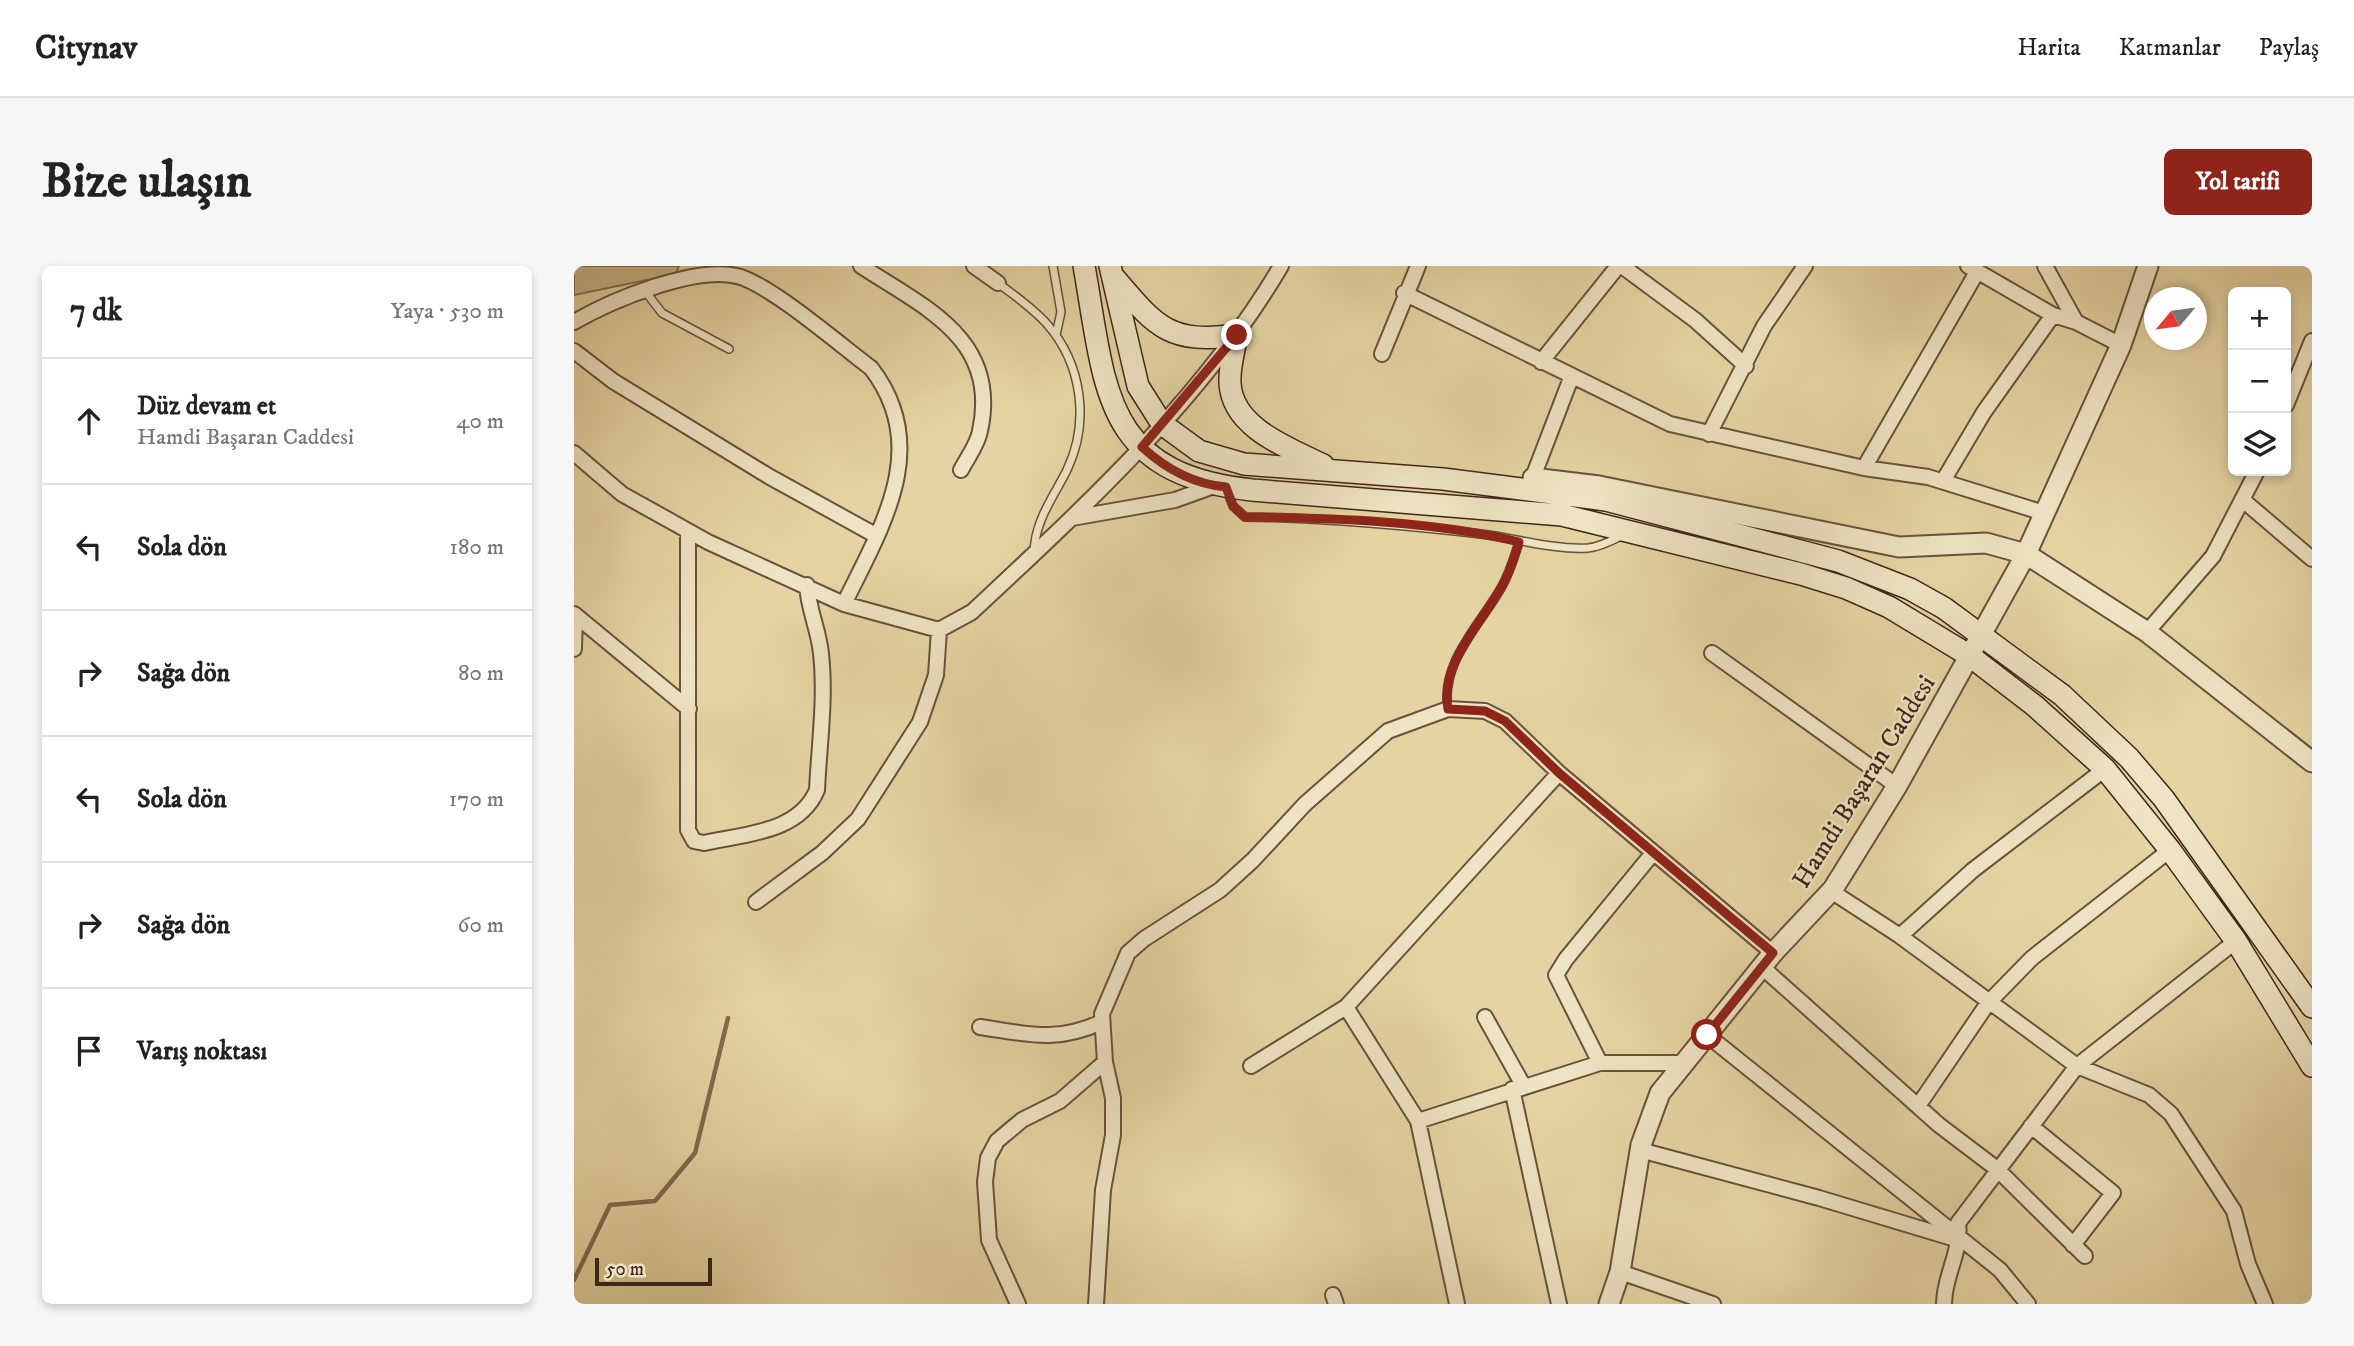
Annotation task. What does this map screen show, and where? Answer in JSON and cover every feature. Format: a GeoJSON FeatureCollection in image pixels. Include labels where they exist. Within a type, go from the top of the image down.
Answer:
{"type":"FeatureCollection","features":[{"type":"Feature","properties":{"kind":"main road"},"geometry":{"type":"LineString","coordinates":[[1084,266],[1108,393],[1117,414],[1142,447],[1169,469],[1220,487],[1520,509],[1631,530],[1846,588],[1889,607],[1970,656],[2035,706],[2105,769],[2171,849],[2236,942],[2312,1066]]}},
{"type":"Feature","properties":{"kind":"main road"},"geometry":{"type":"LineString","coordinates":[[1110,270],[1144,310],[1179,337],[1205,340],[1237,335],[1230,384],[1236,406],[1249,423],[1331,470]]}},
{"type":"Feature","properties":{"kind":"main road"},"geometry":{"type":"LineString","coordinates":[[1110,270],[1138,386],[1162,424],[1178,438],[1220,459],[1244,464],[1531,483],[1606,500],[1851,565],[1910,589],[1982,635],[2062,695],[2129,758],[2172,810],[2312,1007]]}},
{"type":"Feature","properties":{"kind":"street"},"geometry":{"type":"LineString","coordinates":[[861,266],[944,319],[966,344],[979,369],[985,398],[980,434],[961,470]]}},
{"type":"Feature","properties":{"kind":"street"},"geometry":{"type":"LineString","coordinates":[[974,266],[998,283]]}},
{"type":"Feature","properties":{"kind":"street"},"geometry":{"type":"LineString","coordinates":[[574,453],[622,494],[688,532],[844,604],[939,630],[972,612],[1072,518],[1142,447],[1237,335],[1281,266]]}},
{"type":"Feature","properties":{"kind":"street"},"geometry":{"type":"LineString","coordinates":[[1382,354],[1404,293],[1418,266]]}},
{"type":"Feature","properties":{"kind":"street"},"geometry":{"type":"LineString","coordinates":[[1541,362],[1620,266],[1695,320],[1746,366]]}},
{"type":"Feature","properties":{"kind":"street"},"geometry":{"type":"LineString","coordinates":[[1709,434],[1764,327],[1805,266]]}},
{"type":"Feature","properties":{"kind":"street"},"geometry":{"type":"LineString","coordinates":[[2045,266],[2076,322]]}},
{"type":"Feature","properties":{"kind":"street"},"geometry":{"type":"LineString","coordinates":[[1864,468],[1972,269],[2053,315],[2076,322],[2121,345]]}},
{"type":"Feature","properties":{"kind":"street","name":"Hamdi Başaran Caddesi"},"geometry":{"type":"LineString","coordinates":[[1606,1303],[1620,1272],[1640,1150],[1660,1093],[1768,960],[1831,891],[1896,786],[2025,554],[2121,345],[2144,269]]}},
{"type":"Feature","properties":{"kind":"street"},"geometry":{"type":"LineString","coordinates":[[574,322],[699,273],[738,276],[755,282],[870,368],[885,386],[895,408],[901,451],[897,475],[877,536],[844,604]]}},
{"type":"Feature","properties":{"kind":"street"},"geometry":{"type":"LineString","coordinates":[[1404,293],[1571,378],[1670,424],[1864,468],[1943,481],[2044,513]]}},
{"type":"Feature","properties":{"kind":"street"},"geometry":{"type":"LineString","coordinates":[[1943,481],[1984,412],[2053,315]]}},
{"type":"Feature","properties":{"kind":"street"},"geometry":{"type":"LineString","coordinates":[[574,351],[612,381],[770,477],[877,536]]}},
{"type":"Feature","properties":{"kind":"street"},"geometry":{"type":"LineString","coordinates":[[2291,394],[2310,352]]}},
{"type":"Feature","properties":{"kind":"street"},"geometry":{"type":"LineString","coordinates":[[1520,509],[1571,378]]}},
{"type":"Feature","properties":{"kind":"street"},"geometry":{"type":"LineString","coordinates":[[2147,632],[2213,556],[2256,476]]}},
{"type":"Feature","properties":{"kind":"street"},"geometry":{"type":"LineString","coordinates":[[1531,483],[1599,486],[1899,547],[1986,544],[2025,554],[2147,632],[2312,762]]}},
{"type":"Feature","properties":{"kind":"street"},"geometry":{"type":"LineString","coordinates":[[1072,518],[1175,500],[1220,487]]}},
{"type":"Feature","properties":{"kind":"street"},"geometry":{"type":"LineString","coordinates":[[2244,501],[2312,559]]}},
{"type":"Feature","properties":{"kind":"street"},"geometry":{"type":"LineString","coordinates":[[688,532],[688,830],[694,841],[704,844],[786,823],[807,809],[817,790],[822,674],[818,637],[807,585]]}},
{"type":"Feature","properties":{"kind":"street"},"geometry":{"type":"LineString","coordinates":[[574,615],[689,709]]}},
{"type":"Feature","properties":{"kind":"street"},"geometry":{"type":"LineString","coordinates":[[574,615],[574,649]]}},
{"type":"Feature","properties":{"kind":"street"},"geometry":{"type":"LineString","coordinates":[[756,902],[822,853],[866,808],[920,722],[936,675],[939,630]]}},
{"type":"Feature","properties":{"kind":"street"},"geometry":{"type":"LineString","coordinates":[[1712,653],[1896,786]]}},
{"type":"Feature","properties":{"kind":"street"},"geometry":{"type":"LineString","coordinates":[[1096,1304],[1103,1190],[1112,1135],[1113,1098],[1105,1062],[1102,1014],[1128,953],[1144,939],[1220,890],[1305,804],[1388,731],[1448,709],[1485,711],[1505,721],[1559,773],[1653,853],[1768,960],[1918,1106],[1997,1169],[2085,1256]]}},
{"type":"Feature","properties":{"kind":"street"},"geometry":{"type":"LineString","coordinates":[[1900,936],[1973,870],[2105,769]]}},
{"type":"Feature","properties":{"kind":"street"},"geometry":{"type":"LineString","coordinates":[[1251,1066],[1346,1007],[1559,773]]}},
{"type":"Feature","properties":{"kind":"street"},"geometry":{"type":"LineString","coordinates":[[1918,1106],[1988,1003],[2032,958],[2171,849]]}},
{"type":"Feature","properties":{"kind":"street"},"geometry":{"type":"LineString","coordinates":[[1600,1062],[1556,975],[1566,959],[1653,853]]}},
{"type":"Feature","properties":{"kind":"street"},"geometry":{"type":"LineString","coordinates":[[1831,891],[1900,936],[2077,1066],[2149,1095],[2171,1114],[2234,1211],[2248,1264],[2265,1304]]}},
{"type":"Feature","properties":{"kind":"street"},"geometry":{"type":"LineString","coordinates":[[1944,1304],[1944,1285],[1960,1241],[1958,1223],[2077,1066],[2236,942]]}},
{"type":"Feature","properties":{"kind":"street"},"geometry":{"type":"LineString","coordinates":[[1346,1007],[1418,1121],[1457,1304]]}},
{"type":"Feature","properties":{"kind":"street"},"geometry":{"type":"LineString","coordinates":[[1485,1017],[1518,1087],[1559,1304]]}},
{"type":"Feature","properties":{"kind":"street"},"geometry":{"type":"LineString","coordinates":[[980,1027],[1048,1037],[1077,1034],[1102,1021]]}},
{"type":"Feature","properties":{"kind":"street"},"geometry":{"type":"LineString","coordinates":[[1707,1035],[1960,1241],[2000,1270],[2028,1304]]}},
{"type":"Feature","properties":{"kind":"street"},"geometry":{"type":"LineString","coordinates":[[1018,1304],[989,1240],[985,1182],[988,1158],[998,1140],[1022,1121],[1060,1101],[1105,1062]]}},
{"type":"Feature","properties":{"kind":"street"},"geometry":{"type":"LineString","coordinates":[[1418,1121],[1600,1062],[1682,1063]]}},
{"type":"Feature","properties":{"kind":"street"},"geometry":{"type":"LineString","coordinates":[[2031,1126],[2113,1193],[2073,1245]]}},
{"type":"Feature","properties":{"kind":"street"},"geometry":{"type":"LineString","coordinates":[[1640,1150],[1819,1198],[1960,1241]]}},
{"type":"Feature","properties":{"kind":"street"},"geometry":{"type":"LineString","coordinates":[[1620,1272],[1713,1304]]}},
{"type":"Feature","properties":{"kind":"lane"},"geometry":{"type":"LineString","coordinates":[[1053,266],[1061,312],[1056,335]]}},
{"type":"Feature","properties":{"kind":"lane"},"geometry":{"type":"LineString","coordinates":[[998,283],[1038,315],[1056,335],[1075,374],[1080,427],[1067,470],[1038,525],[1034,553]]}},
{"type":"Feature","properties":{"kind":"lane"},"geometry":{"type":"LineString","coordinates":[[645,292],[662,313],[729,349]]}},
{"type":"Feature","properties":{"kind":"lane"},"geometry":{"type":"LineString","coordinates":[[1220,487],[1233,506],[1245,517],[1312,517],[1402,525],[1496,536],[1519,542],[1588,548],[1631,530]]}},
{"type":"Feature","properties":{"kind":"lane"},"geometry":{"type":"LineString","coordinates":[[1448,709],[1446,696],[1449,675],[1463,647],[1501,588],[1519,542]]}},
{"type":"Feature","properties":{"kind":"shaded area"},"geometry":{"type":"Polygon","coordinates":[[[574,266],[679,266],[676,274],[574,295],[574,266]]]}},
{"type":"Feature","properties":{"kind":"waterway"},"geometry":{"type":"LineString","coordinates":[[574,1280],[610,1205],[655,1201],[695,1153],[728,1018]]}},
{"type":"Feature","properties":{"kind":"route"},"geometry":{"type":"LineString","coordinates":[[1237,335],[1142,447],[1169,469],[1189,479],[1226,487],[1229,501],[1238,513],[1245,517],[1312,517],[1496,536],[1519,542],[1501,588],[1463,647],[1449,675],[1446,687],[1448,709],[1485,711],[1505,721],[1559,773],[1773,953],[1707,1035]]}}]}
